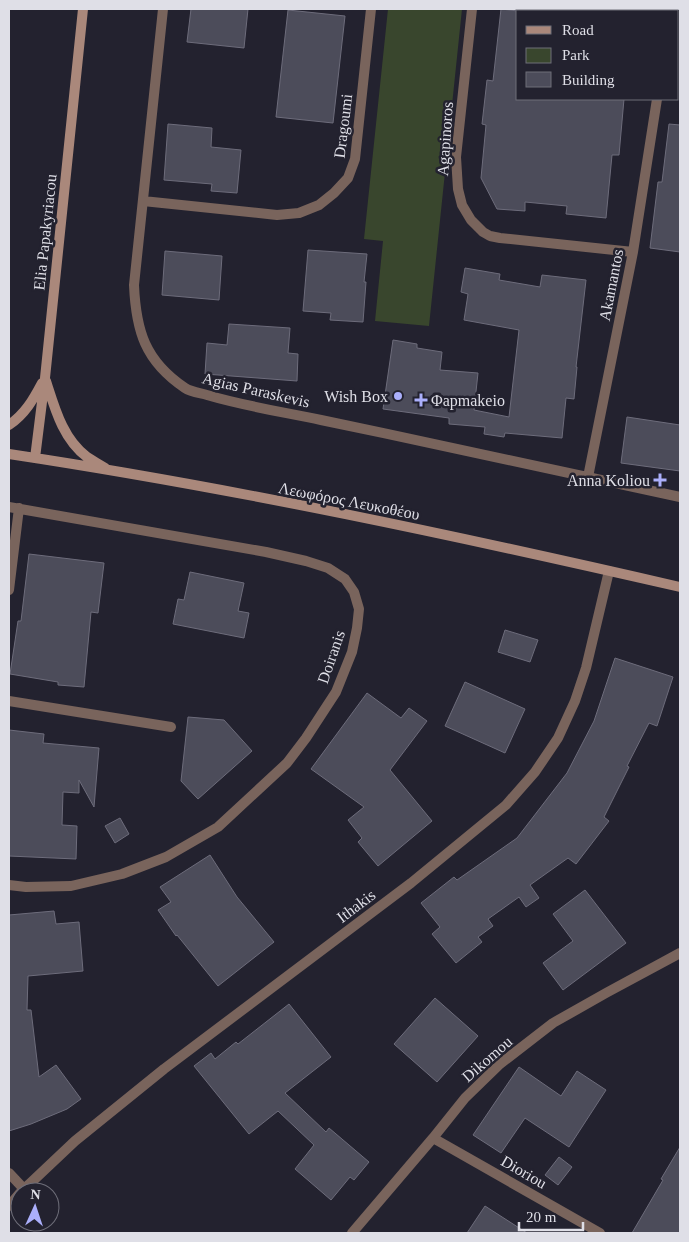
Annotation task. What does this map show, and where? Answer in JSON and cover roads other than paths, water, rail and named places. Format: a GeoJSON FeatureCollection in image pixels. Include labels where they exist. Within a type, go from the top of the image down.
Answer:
{"type":"FeatureCollection","features":[{"type":"Feature","properties":{"kind":"main road","name":"Elia Papakyriacou"},"geometry":{"type":"LineString","coordinates":[[35,458],[83,9]]}},
{"type":"Feature","properties":{"kind":"main road"},"geometry":{"type":"LineString","coordinates":[[9,425],[23,414],[45,378]]}},
{"type":"Feature","properties":{"kind":"main road"},"geometry":{"type":"LineString","coordinates":[[45,378],[59,422],[68,435],[87,457],[109,470]]}},
{"type":"Feature","properties":{"kind":"main road","name":"Λεωφόρος Λευκοθέου"},"geometry":{"type":"LineString","coordinates":[[9,454],[109,470],[343,514],[680,587]]}},
{"type":"Feature","properties":{"kind":"street","name":"Agias Paraskevis"},"geometry":{"type":"LineString","coordinates":[[163,9],[134,285],[135,308],[140,331],[149,353],[166,373],[187,389],[220,399],[680,497]]}},
{"type":"Feature","properties":{"kind":"street","name":"Dragoumi"},"geometry":{"type":"LineString","coordinates":[[143,201],[278,215],[299,213],[319,205],[334,193],[348,178],[355,159],[371,9]]}},
{"type":"Feature","properties":{"kind":"street","name":"Agapinoros"},"geometry":{"type":"LineString","coordinates":[[472,9],[456,156],[458,190],[462,204],[471,220],[483,232],[500,238],[633,252]]}},
{"type":"Feature","properties":{"kind":"street","name":"Akamantos"},"geometry":{"type":"LineString","coordinates":[[588,477],[633,252],[657,100]]}},
{"type":"Feature","properties":{"kind":"street"},"geometry":{"type":"LineString","coordinates":[[9,590],[14,507]]}},
{"type":"Feature","properties":{"kind":"street","name":"Doiranis"},"geometry":{"type":"LineString","coordinates":[[9,885],[26,887],[72,886],[122,874],[166,857],[218,827],[287,762],[306,738],[336,692],[352,652],[359,609],[354,592],[345,580],[328,568],[306,561],[266,552],[14,507]]}},
{"type":"Feature","properties":{"kind":"street","name":"Ithakis"},"geometry":{"type":"LineString","coordinates":[[32,1182],[75,1141],[164,1069],[411,883],[506,805],[535,772],[558,738],[575,701],[586,668],[609,571]]}},
{"type":"Feature","properties":{"kind":"street"},"geometry":{"type":"LineString","coordinates":[[9,701],[171,727]]}},
{"type":"Feature","properties":{"kind":"street","name":"Dikomou"},"geometry":{"type":"LineString","coordinates":[[352,1233],[465,1098],[500,1064],[553,1023],[680,953]]}},
{"type":"Feature","properties":{"kind":"street","name":"Dioriou"},"geometry":{"type":"LineString","coordinates":[[433,1138],[600,1233]]}},
{"type":"Feature","properties":{"kind":"place","name":"Wish Box"},"geometry":{"type":"Point","coordinates":[398,396]}},
{"type":"Feature","properties":{"kind":"place","name":"Φapmakeio"},"geometry":{"type":"Point","coordinates":[421,400]}},
{"type":"Feature","properties":{"kind":"place","name":"Anna Koliou"},"geometry":{"type":"Point","coordinates":[660,480]}}]}
